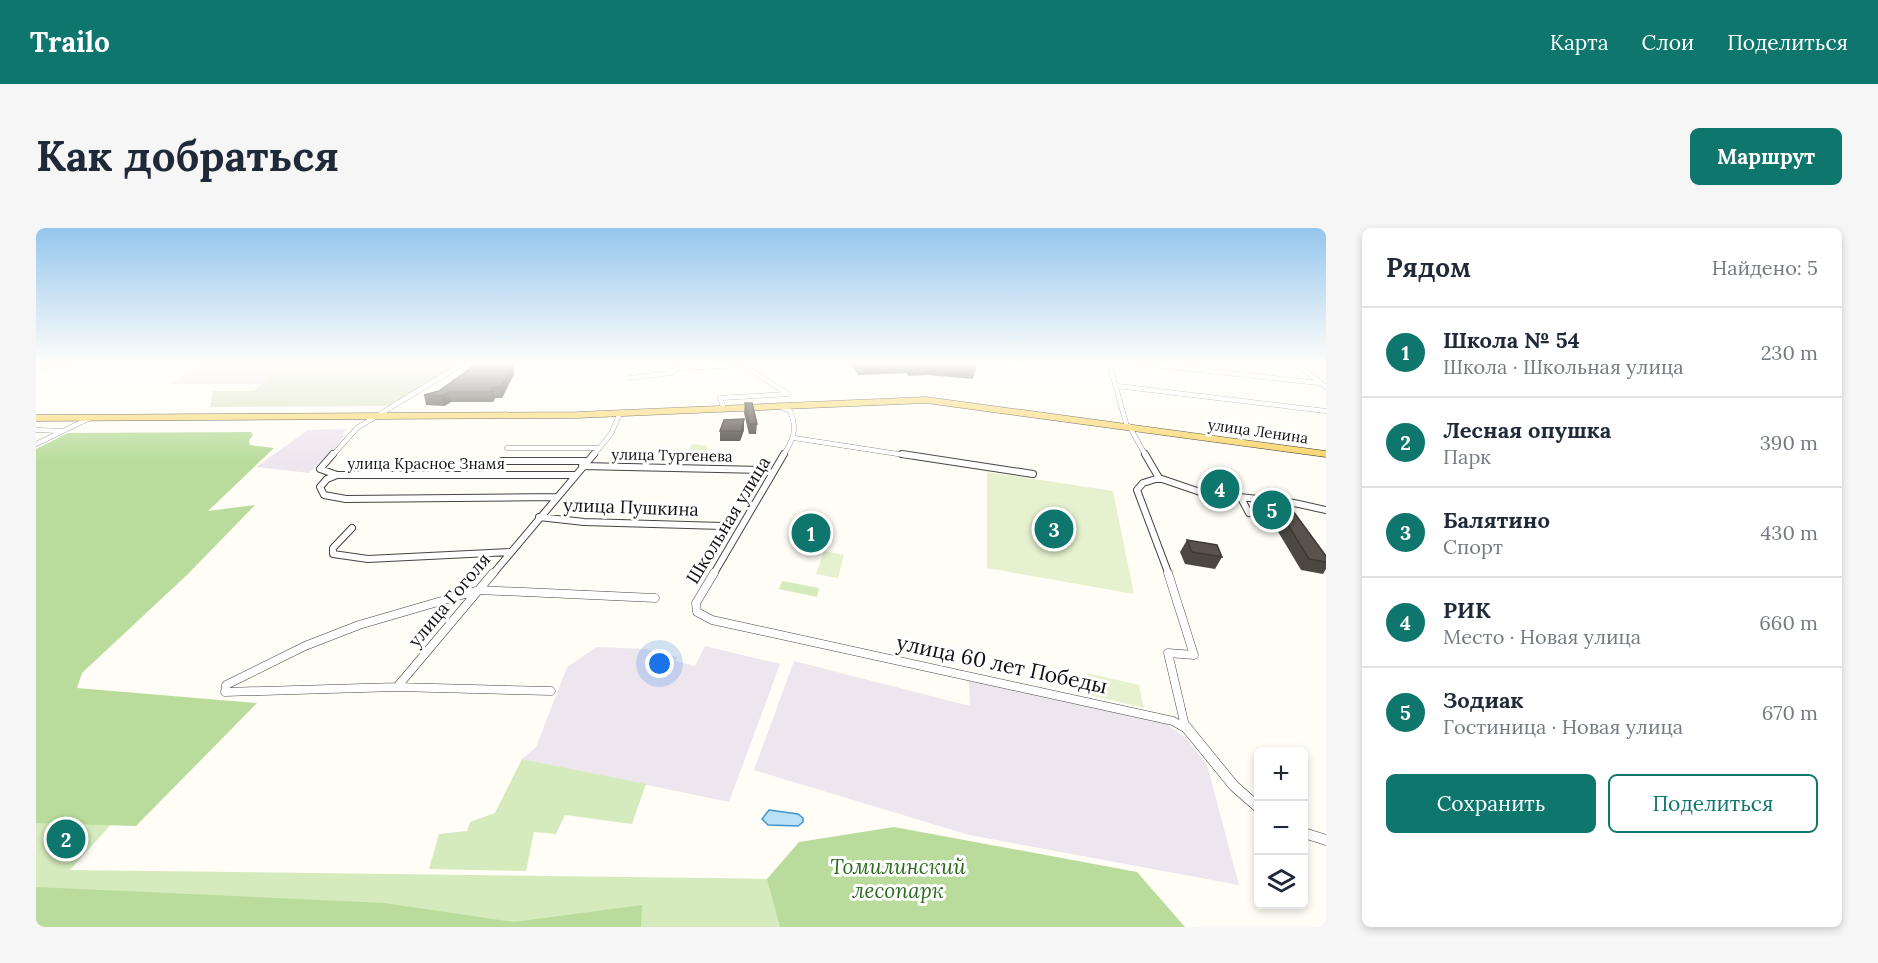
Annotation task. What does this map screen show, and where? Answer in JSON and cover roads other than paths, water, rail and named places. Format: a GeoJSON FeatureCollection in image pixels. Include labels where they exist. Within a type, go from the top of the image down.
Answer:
{"type":"FeatureCollection","features":[{"type":"Feature","properties":{"kind":"main road","name":"улица Ленина"},"geometry":{"type":"LineString","coordinates":[[36,417],[569,413],[926,397],[1326,453]]}},
{"type":"Feature","properties":{"kind":"main road","name":"улица Ленина"},"geometry":{"type":"LineString","coordinates":[[36,417],[620,413],[893,400],[938,401],[1127,425]]}},
{"type":"Feature","properties":{"kind":"street"},"geometry":{"type":"LineString","coordinates":[[377,416],[410,396]]}},
{"type":"Feature","properties":{"kind":"street"},"geometry":{"type":"LineString","coordinates":[[723,406],[720,398],[760,396]]}},
{"type":"Feature","properties":{"kind":"street"},"geometry":{"type":"LineString","coordinates":[[1119,396],[1127,425],[1159,478]]}},
{"type":"Feature","properties":{"kind":"street"},"geometry":{"type":"LineString","coordinates":[[1197,396],[1326,411]]}},
{"type":"Feature","properties":{"kind":"street"},"geometry":{"type":"LineString","coordinates":[[790,411],[799,405]]}},
{"type":"Feature","properties":{"kind":"street"},"geometry":{"type":"LineString","coordinates":[[777,406],[790,411],[795,423],[794,438],[1033,474]]}},
{"type":"Feature","properties":{"kind":"street","name":"улица Гоголя"},"geometry":{"type":"LineString","coordinates":[[397,687],[616,426],[620,413]]}},
{"type":"Feature","properties":{"kind":"street","name":"улица Красное Знамя"},"geometry":{"type":"LineString","coordinates":[[377,416],[353,431],[319,468],[337,475],[574,475]]}},
{"type":"Feature","properties":{"kind":"street"},"geometry":{"type":"LineString","coordinates":[[36,444],[90,418]]}},
{"type":"Feature","properties":{"kind":"street"},"geometry":{"type":"LineString","coordinates":[[36,430],[63,431]]}},
{"type":"Feature","properties":{"kind":"street","name":"Школьная улица"},"geometry":{"type":"LineString","coordinates":[[704,617],[697,612],[696,603],[794,438]]}},
{"type":"Feature","properties":{"kind":"street"},"geometry":{"type":"LineString","coordinates":[[507,448],[598,448]]}},
{"type":"Feature","properties":{"kind":"street","name":"улица Красное Знамя"},"geometry":{"type":"LineString","coordinates":[[502,461],[584,463]]}},
{"type":"Feature","properties":{"kind":"street","name":"улица Тургенева"},"geometry":{"type":"LineString","coordinates":[[584,463],[763,470]]}},
{"type":"Feature","properties":{"kind":"street"},"geometry":{"type":"LineString","coordinates":[[337,475],[320,487],[324,495],[346,499],[556,497]]}},
{"type":"Feature","properties":{"kind":"street"},"geometry":{"type":"LineString","coordinates":[[1254,804],[1234,786],[1185,726],[1168,653],[1194,655],[1172,584],[1137,490],[1143,483],[1159,478],[1186,484],[1203,493],[1294,503],[1326,510]]}},
{"type":"Feature","properties":{"kind":"street"},"geometry":{"type":"LineString","coordinates":[[1241,498],[1249,513]]}},
{"type":"Feature","properties":{"kind":"street","name":"улица Пушкина"},"geometry":{"type":"LineString","coordinates":[[539,518],[584,522],[722,526]]}},
{"type":"Feature","properties":{"kind":"street"},"geometry":{"type":"LineString","coordinates":[[352,528],[333,548],[333,554],[369,559],[510,552]]}},
{"type":"Feature","properties":{"kind":"street"},"geometry":{"type":"LineString","coordinates":[[551,692],[397,687],[225,692],[226,685],[305,646],[359,625],[479,590],[655,598]]}},
{"type":"Feature","properties":{"kind":"street","name":"улица 60 лет Победы"},"geometry":{"type":"LineString","coordinates":[[704,617],[727,624],[1157,716],[1185,726]]}},
{"type":"Feature","properties":{"kind":"street"},"geometry":{"type":"LineString","coordinates":[[1308,834],[1326,840]]}},
{"type":"Feature","properties":{"kind":"water"},"geometry":{"type":"Polygon","coordinates":[[[769,810],[798,814],[803,818],[803,822],[798,826],[768,825],[762,819],[769,810]]]}},
{"type":"Feature","properties":{"kind":"place","name":"РИК"},"geometry":{"type":"Point","coordinates":[1220,489]}},
{"type":"Feature","properties":{"kind":"place","name":"Зодиак"},"geometry":{"type":"Point","coordinates":[1272,510]}},
{"type":"Feature","properties":{"kind":"place","name":"Балятино"},"geometry":{"type":"Point","coordinates":[1054,529]}},
{"type":"Feature","properties":{"kind":"place","name":"Школа № 54"},"geometry":{"type":"Point","coordinates":[811,533]}},
{"type":"Feature","properties":{"kind":"place","name":"Лесная опушка"},"geometry":{"type":"Point","coordinates":[66,839]}},
{"type":"Feature","properties":{"kind":"park label","name":"Томилинский лесопарк"},"geometry":{"type":"Point","coordinates":[898,878]}}]}
